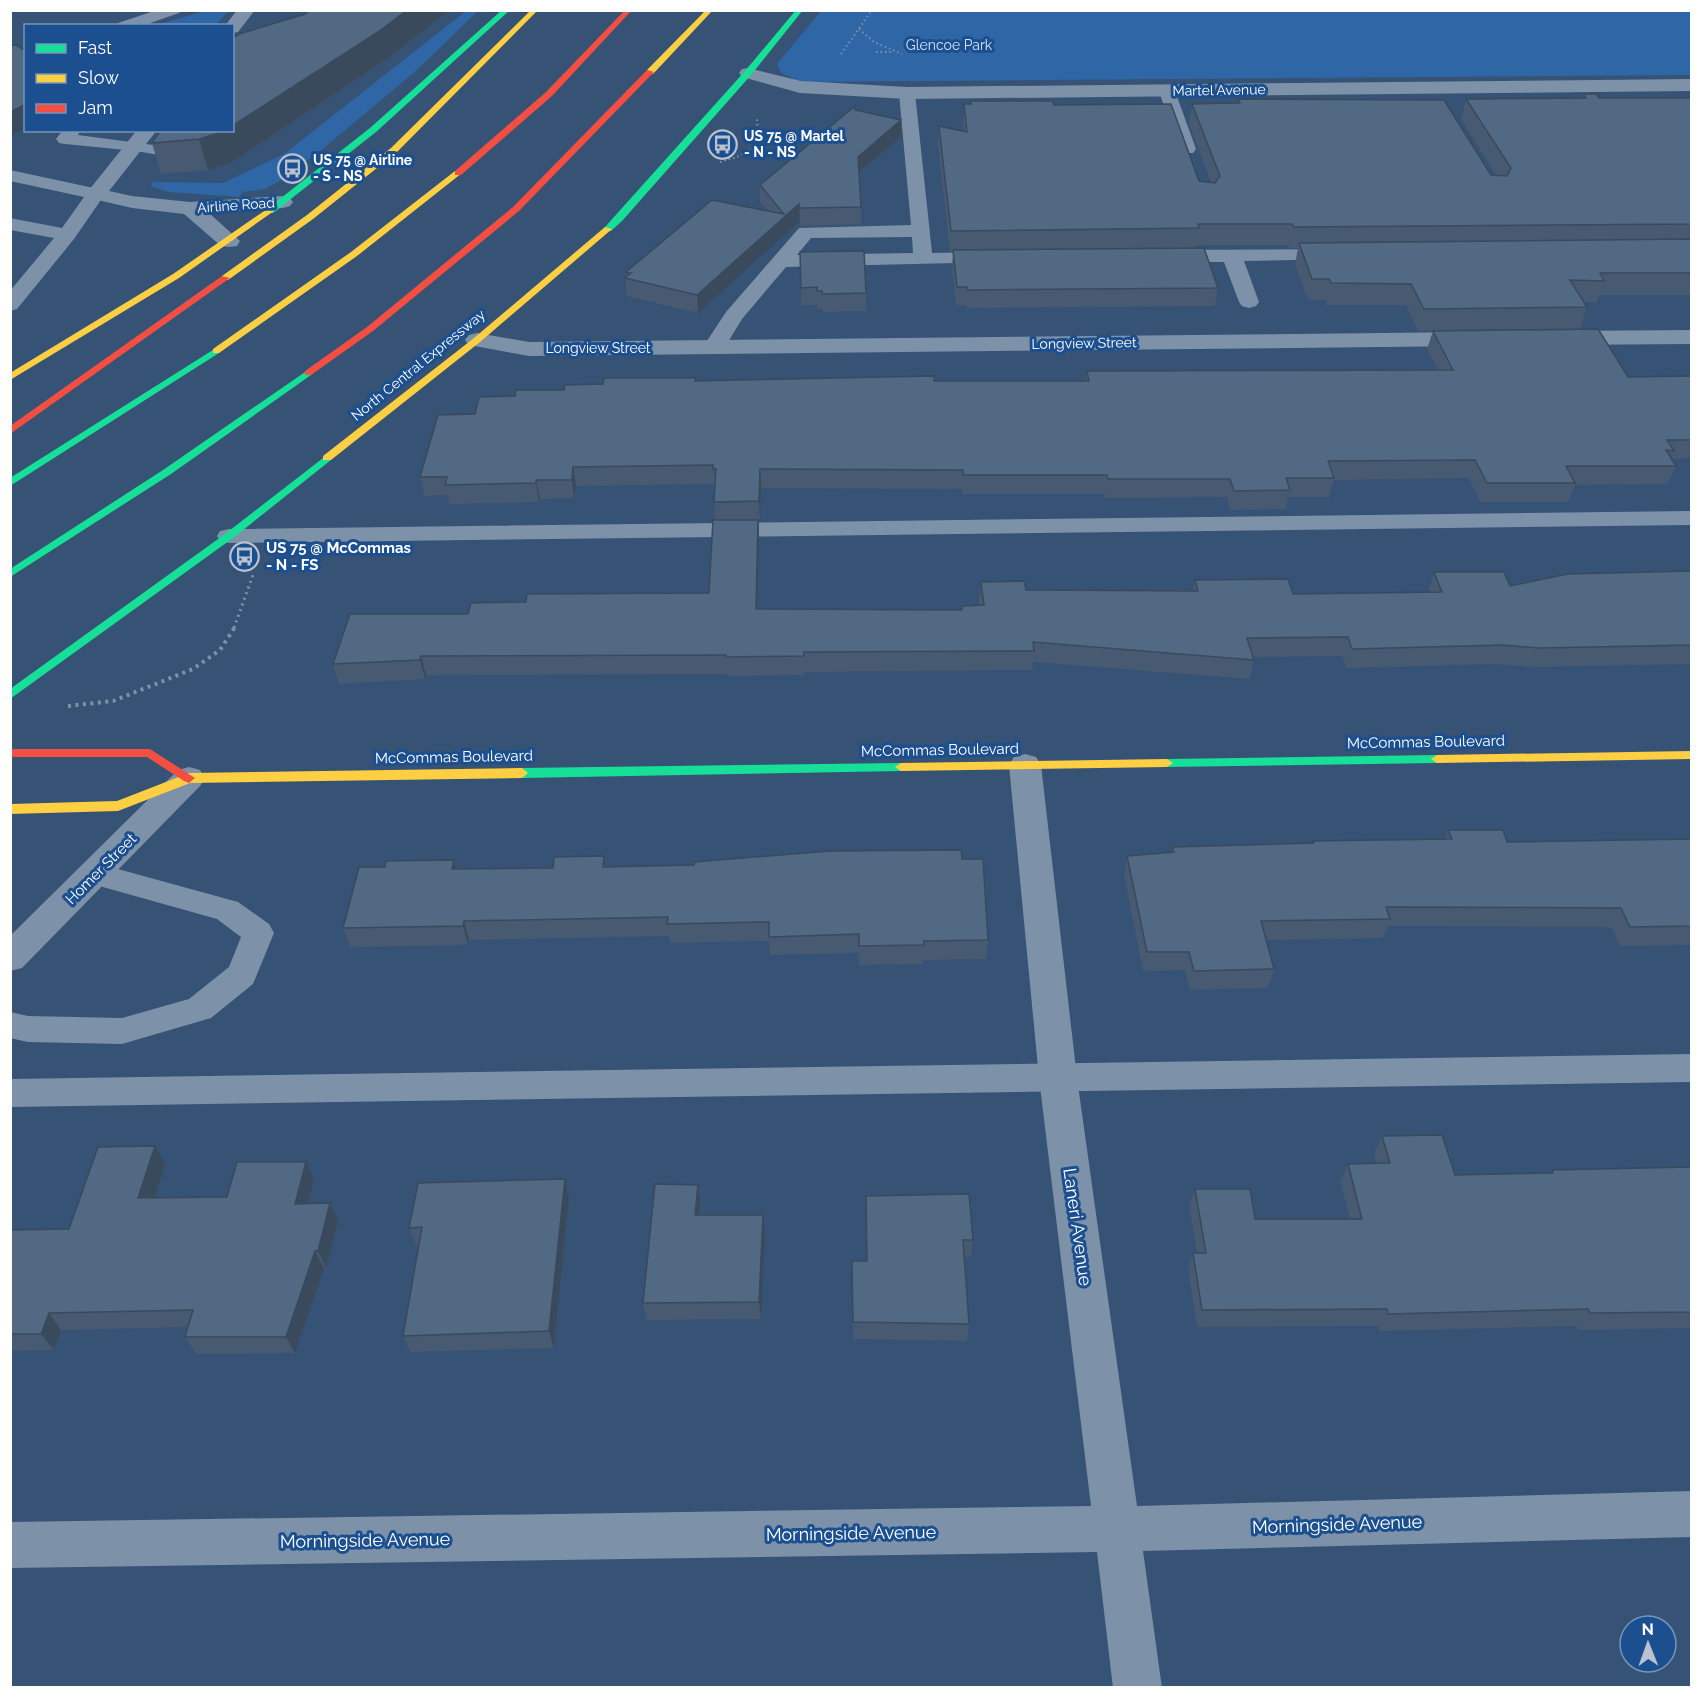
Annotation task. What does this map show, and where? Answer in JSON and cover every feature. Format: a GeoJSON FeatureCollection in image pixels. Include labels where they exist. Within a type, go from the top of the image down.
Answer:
{"type":"FeatureCollection","features":[{"type":"Feature","properties":{"kind":"main road"},"geometry":{"type":"LineString","coordinates":[[10,377],[229,241],[282,202],[356,145],[434,78],[507,10]]}},
{"type":"Feature","properties":{"kind":"main road"},"geometry":{"type":"LineString","coordinates":[[10,431],[310,217],[385,158],[535,10]]}},
{"type":"Feature","properties":{"kind":"main road"},"geometry":{"type":"LineString","coordinates":[[10,483],[227,344],[397,221],[516,123],[586,57],[629,10]]}},
{"type":"Feature","properties":{"kind":"main road","name":"North Central Expressway"},"geometry":{"type":"LineString","coordinates":[[10,695],[229,536],[477,340],[619,219],[748,74],[800,10]]}},
{"type":"Feature","properties":{"kind":"main road"},"geometry":{"type":"LineString","coordinates":[[10,574],[167,472],[370,329],[516,209],[710,11]]}},
{"type":"Feature","properties":{"kind":"main road"},"geometry":{"type":"LineString","coordinates":[[10,753],[150,753],[189,778]]}},
{"type":"Feature","properties":{"kind":"main road","name":"McCommas Boulevard"},"geometry":{"type":"LineString","coordinates":[[10,808],[118,806],[189,778],[1692,755]]}},
{"type":"Feature","properties":{"kind":"street"},"geometry":{"type":"LineString","coordinates":[[234,26],[247,10]]}},
{"type":"Feature","properties":{"kind":"street","name":"Martel Avenue"},"geometry":{"type":"LineString","coordinates":[[748,74],[800,87],[908,93],[1689,88]]}},
{"type":"Feature","properties":{"kind":"street"},"geometry":{"type":"LineString","coordinates":[[96,194],[142,138]]}},
{"type":"Feature","properties":{"kind":"street","name":"Airline Road"},"geometry":{"type":"LineString","coordinates":[[96,194],[132,202],[190,208],[282,202]]}},
{"type":"Feature","properties":{"kind":"street","name":"Airline Road"},"geometry":{"type":"LineString","coordinates":[[190,208],[229,241]]}},
{"type":"Feature","properties":{"kind":"street"},"geometry":{"type":"LineString","coordinates":[[1537,338],[1692,337]]}},
{"type":"Feature","properties":{"kind":"street","name":"Longview Street"},"geometry":{"type":"LineString","coordinates":[[477,340],[529,349],[1501,339]]}},
{"type":"Feature","properties":{"kind":"street","name":"Laneri Avenue"},"geometry":{"type":"LineString","coordinates":[[1025,765],[1058,1078],[1119,1529],[1138,1688]]}},
{"type":"Feature","properties":{"kind":"street","name":"Homer Street"},"geometry":{"type":"LineString","coordinates":[[10,958],[189,778]]}},
{"type":"Feature","properties":{"kind":"street","name":"Morningside Avenue"},"geometry":{"type":"LineString","coordinates":[[10,1545],[1119,1529],[1692,1514]]}},
{"type":"Feature","properties":{"kind":"lane"},"geometry":{"type":"LineString","coordinates":[[130,24],[174,10]]}},
{"type":"Feature","properties":{"kind":"lane"},"geometry":{"type":"LineString","coordinates":[[1430,88],[1443,108]]}},
{"type":"Feature","properties":{"kind":"lane"},"geometry":{"type":"LineString","coordinates":[[1167,91],[1193,165]]}},
{"type":"Feature","properties":{"kind":"lane"},"geometry":{"type":"LineString","coordinates":[[908,93],[923,258]]}},
{"type":"Feature","properties":{"kind":"lane"},"geometry":{"type":"LineString","coordinates":[[71,132],[64,139],[142,138],[177,153]]}},
{"type":"Feature","properties":{"kind":"lane"},"geometry":{"type":"LineString","coordinates":[[10,175],[96,194],[67,235],[10,305]]}},
{"type":"Feature","properties":{"kind":"lane"},"geometry":{"type":"LineString","coordinates":[[10,224],[67,235]]}},
{"type":"Feature","properties":{"kind":"lane"},"geometry":{"type":"LineString","coordinates":[[714,347],[733,316],[806,232],[921,231]]}},
{"type":"Feature","properties":{"kind":"lane"},"geometry":{"type":"LineString","coordinates":[[1149,256],[1362,255]]}},
{"type":"Feature","properties":{"kind":"lane"},"geometry":{"type":"LineString","coordinates":[[1232,256],[1249,302]]}},
{"type":"Feature","properties":{"kind":"lane"},"geometry":{"type":"LineString","coordinates":[[782,261],[1006,258]]}},
{"type":"Feature","properties":{"kind":"lane"},"geometry":{"type":"LineString","coordinates":[[229,536],[1692,518]]}},
{"type":"Feature","properties":{"kind":"lane"},"geometry":{"type":"LineString","coordinates":[[10,1025],[28,1029],[122,1031],[199,1009],[242,975],[258,933],[227,910],[96,874]]}},
{"type":"Feature","properties":{"kind":"lane"},"geometry":{"type":"LineString","coordinates":[[10,1093],[1692,1068]]}},
{"type":"Feature","properties":{"kind":"path"},"geometry":{"type":"LineString","coordinates":[[88,705],[113,701],[193,669],[220,650],[236,625],[249,581],[255,571]]}},
{"type":"Feature","properties":{"kind":"green space"},"geometry":{"type":"Polygon","coordinates":[[[205,11],[228,11],[217,24],[160,24],[205,11]]]}},
{"type":"Feature","properties":{"kind":"green space"},"geometry":{"type":"Polygon","coordinates":[[[466,11],[478,11],[417,70],[325,147],[283,179],[265,189],[242,192],[240,197],[168,192],[151,186],[153,182],[223,183],[284,154],[466,11]]]}},
{"type":"Feature","properties":{"kind":"green space","name":"Glencoe Park"},"geometry":{"type":"Polygon","coordinates":[[[821,11],[1691,11],[1691,75],[809,82],[796,80],[781,73],[777,64],[821,11]]]}},
{"type":"Feature","properties":{"kind":"building"},"geometry":{"type":"Polygon","coordinates":[[[310,10],[407,10],[378,32],[234,125],[234,38],[239,34],[305,14],[310,10]]]}},
{"type":"Feature","properties":{"kind":"building"},"geometry":{"type":"Polygon","coordinates":[[[16,45],[24,50],[24,105],[10,112],[10,46],[16,45]]]}},
{"type":"Feature","properties":{"kind":"building"},"geometry":{"type":"Polygon","coordinates":[[[1583,94],[1596,94],[1599,98],[1692,98],[1692,224],[1294,227],[1292,224],[1198,224],[1199,228],[951,231],[939,126],[967,132],[964,104],[971,104],[971,101],[1053,101],[1054,105],[1171,104],[1199,181],[1215,183],[1220,176],[1192,104],[1240,103],[1238,99],[1444,100],[1491,175],[1507,176],[1511,168],[1466,99],[1586,98],[1583,94]]]}},
{"type":"Feature","properties":{"kind":"building"},"geometry":{"type":"Polygon","coordinates":[[[855,106],[855,110],[901,120],[858,157],[861,207],[799,208],[799,204],[697,295],[625,278],[631,273],[626,272],[712,200],[784,214],[760,185],[855,106]]]}},
{"type":"Feature","properties":{"kind":"building"},"geometry":{"type":"Polygon","coordinates":[[[160,132],[222,132],[199,139],[152,143],[160,132]]]}},
{"type":"Feature","properties":{"kind":"building"},"geometry":{"type":"Polygon","coordinates":[[[1692,239],[1692,273],[1600,273],[1604,281],[1570,280],[1587,307],[1424,309],[1411,284],[1331,283],[1329,279],[1312,279],[1299,243],[1692,239]]]}},
{"type":"Feature","properties":{"kind":"building"},"geometry":{"type":"Polygon","coordinates":[[[1204,248],[1218,288],[968,290],[967,287],[957,287],[953,250],[1204,248]]]}},
{"type":"Feature","properties":{"kind":"building"},"geometry":{"type":"Polygon","coordinates":[[[864,251],[866,293],[822,294],[822,291],[817,291],[817,287],[801,288],[800,252],[864,251]]]}},
{"type":"Feature","properties":{"kind":"building"},"geometry":{"type":"Polygon","coordinates":[[[1598,329],[1628,377],[1692,376],[1692,440],[1667,440],[1674,451],[1666,450],[1676,466],[1566,466],[1575,483],[1487,483],[1475,460],[1328,461],[1334,478],[1286,478],[1290,490],[1234,491],[1230,479],[1108,479],[1107,475],[963,475],[963,470],[760,469],[759,501],[714,502],[716,469],[713,469],[713,465],[573,467],[572,480],[536,480],[536,483],[445,485],[447,477],[420,477],[438,415],[475,414],[479,397],[515,396],[516,390],[564,390],[565,385],[603,384],[604,378],[696,378],[695,381],[934,376],[934,381],[1089,381],[1087,371],[1453,370],[1433,331],[1598,329]]]}},
{"type":"Feature","properties":{"kind":"building"},"geometry":{"type":"Polygon","coordinates":[[[713,520],[758,520],[756,609],[962,610],[962,606],[984,605],[981,582],[1024,581],[1026,590],[1198,591],[1195,580],[1288,579],[1293,594],[1442,592],[1434,572],[1504,572],[1510,586],[1568,574],[1692,571],[1692,645],[1539,648],[1503,645],[1352,649],[1348,637],[1247,638],[1254,660],[1033,642],[1034,651],[804,652],[804,656],[726,657],[726,655],[421,656],[420,660],[333,664],[350,614],[468,614],[471,603],[526,602],[527,594],[709,593],[713,520]]]}},
{"type":"Feature","properties":{"kind":"building"},"geometry":{"type":"Polygon","coordinates":[[[1448,830],[1503,830],[1507,842],[1692,839],[1692,926],[1630,927],[1621,908],[1386,907],[1390,919],[1261,921],[1274,969],[1194,971],[1189,952],[1147,952],[1127,856],[1174,852],[1172,847],[1314,843],[1313,841],[1452,839],[1448,830]]]}},
{"type":"Feature","properties":{"kind":"building"},"geometry":{"type":"Polygon","coordinates":[[[961,850],[962,859],[983,859],[988,940],[924,941],[924,945],[859,946],[859,934],[769,937],[769,922],[667,924],[668,917],[464,921],[463,926],[343,928],[359,867],[385,867],[386,861],[454,860],[452,869],[553,868],[554,857],[604,856],[603,867],[694,865],[694,862],[830,851],[961,850]]]}},
{"type":"Feature","properties":{"kind":"building"},"geometry":{"type":"Polygon","coordinates":[[[1442,1135],[1455,1175],[1692,1167],[1692,1312],[1590,1313],[1588,1309],[1388,1314],[1387,1309],[1202,1310],[1193,1253],[1206,1253],[1195,1189],[1250,1189],[1255,1219],[1362,1219],[1348,1164],[1390,1163],[1382,1136],[1442,1135]]]}},
{"type":"Feature","properties":{"kind":"building"},"geometry":{"type":"Polygon","coordinates":[[[155,1146],[138,1198],[227,1197],[237,1162],[306,1162],[295,1204],[330,1203],[318,1251],[315,1251],[286,1337],[185,1337],[193,1310],[49,1313],[41,1334],[10,1334],[10,1230],[69,1229],[98,1147],[155,1146]]]}},
{"type":"Feature","properties":{"kind":"building"},"geometry":{"type":"Polygon","coordinates":[[[565,1179],[549,1331],[403,1336],[422,1227],[409,1228],[418,1183],[565,1179]]]}},
{"type":"Feature","properties":{"kind":"building"},"geometry":{"type":"Polygon","coordinates":[[[655,1184],[698,1185],[695,1215],[763,1215],[759,1302],[643,1303],[655,1184]]]}},
{"type":"Feature","properties":{"kind":"building"},"geometry":{"type":"Polygon","coordinates":[[[969,1194],[973,1240],[963,1240],[969,1324],[853,1322],[852,1261],[867,1261],[866,1196],[969,1194]]]}},
{"type":"Feature","properties":{"kind":"traffic: fast"},"geometry":{"type":"LineString","coordinates":[[270,211],[373,130],[507,10]]}},
{"type":"Feature","properties":{"kind":"traffic: fast"},"geometry":{"type":"LineString","coordinates":[[608,229],[748,73],[800,10]]}},
{"type":"Feature","properties":{"kind":"traffic: fast"},"geometry":{"type":"LineString","coordinates":[[10,483],[216,351]]}},
{"type":"Feature","properties":{"kind":"traffic: fast"},"geometry":{"type":"LineString","coordinates":[[10,574],[167,472],[308,373]]}},
{"type":"Feature","properties":{"kind":"traffic: fast"},"geometry":{"type":"LineString","coordinates":[[10,695],[229,536],[327,458]]}},
{"type":"Feature","properties":{"kind":"traffic: fast"},"geometry":{"type":"LineString","coordinates":[[1167,763],[1437,759]]}},
{"type":"Feature","properties":{"kind":"traffic: fast"},"geometry":{"type":"LineString","coordinates":[[522,773],[901,767]]}},
{"type":"Feature","properties":{"kind":"traffic: slow"},"geometry":{"type":"LineString","coordinates":[[225,278],[310,217],[394,150],[535,10]]}},
{"type":"Feature","properties":{"kind":"traffic: slow"},"geometry":{"type":"LineString","coordinates":[[650,72],[710,10]]}},
{"type":"Feature","properties":{"kind":"traffic: slow"},"geometry":{"type":"LineString","coordinates":[[216,351],[354,254],[458,173]]}},
{"type":"Feature","properties":{"kind":"traffic: slow"},"geometry":{"type":"LineString","coordinates":[[10,377],[176,276],[270,211]]}},
{"type":"Feature","properties":{"kind":"traffic: slow"},"geometry":{"type":"LineString","coordinates":[[327,458],[477,340],[608,229]]}},
{"type":"Feature","properties":{"kind":"traffic: slow"},"geometry":{"type":"LineString","coordinates":[[1437,759],[1692,755]]}},
{"type":"Feature","properties":{"kind":"traffic: slow"},"geometry":{"type":"LineString","coordinates":[[901,767],[1167,763]]}},
{"type":"Feature","properties":{"kind":"traffic: slow"},"geometry":{"type":"LineString","coordinates":[[10,809],[118,806],[189,778],[522,773]]}},
{"type":"Feature","properties":{"kind":"traffic: jam"},"geometry":{"type":"LineString","coordinates":[[458,173],[549,94],[629,10]]}},
{"type":"Feature","properties":{"kind":"traffic: jam"},"geometry":{"type":"LineString","coordinates":[[308,373],[370,329],[516,209],[650,72]]}},
{"type":"Feature","properties":{"kind":"traffic: jam"},"geometry":{"type":"LineString","coordinates":[[10,431],[225,278]]}},
{"type":"Feature","properties":{"kind":"traffic: jam"},"geometry":{"type":"LineString","coordinates":[[10,753],[150,753],[189,778]]}},
{"type":"Feature","properties":{"kind":"place","name":"US 75 @ Martel - N - NS"},"geometry":{"type":"Point","coordinates":[723,144]}},
{"type":"Feature","properties":{"kind":"place","name":"US 75 @ Airline - S - NS"},"geometry":{"type":"Point","coordinates":[292,168]}},
{"type":"Feature","properties":{"kind":"place","name":"US 75 @ McCommas - N - FS"},"geometry":{"type":"Point","coordinates":[245,557]}}]}
